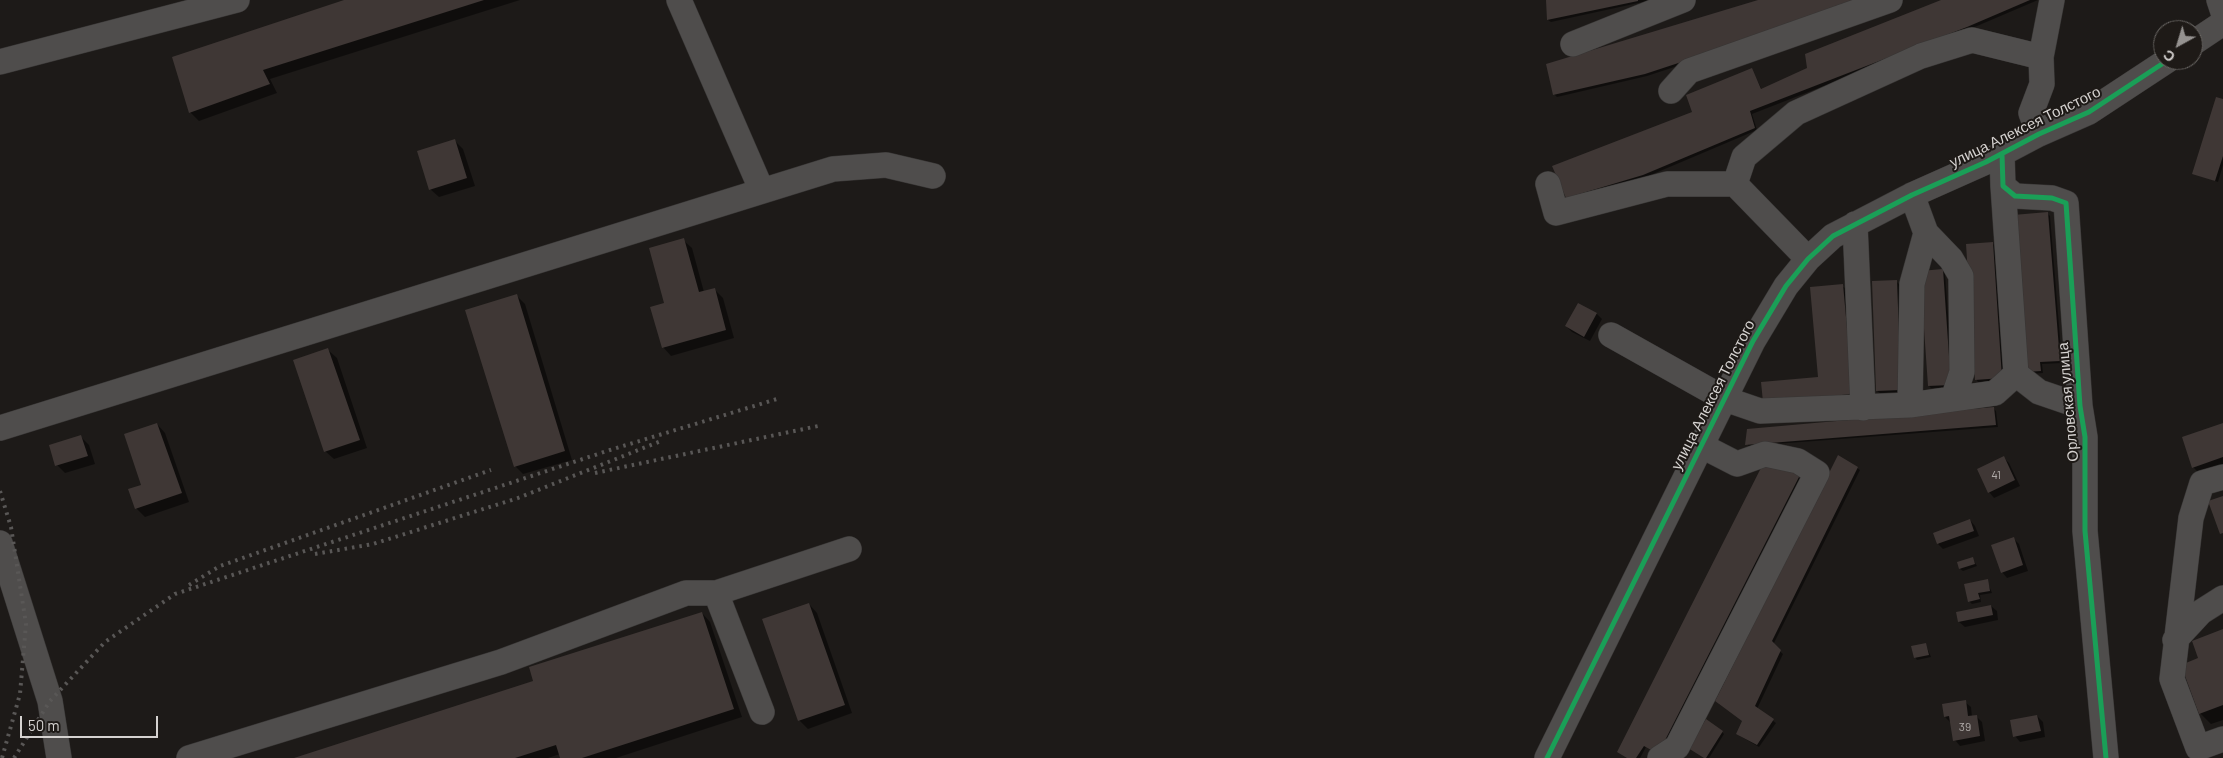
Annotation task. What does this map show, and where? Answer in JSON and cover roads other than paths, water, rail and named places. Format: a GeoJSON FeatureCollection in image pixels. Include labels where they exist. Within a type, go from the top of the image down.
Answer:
{"type":"FeatureCollection","features":[{"type":"Feature","properties":{"kind":"street"},"geometry":{"type":"LineString","coordinates":[[0,62],[237,0]]}},
{"type":"Feature","properties":{"kind":"street"},"geometry":{"type":"LineString","coordinates":[[679,0],[762,191]]}},
{"type":"Feature","properties":{"kind":"street"},"geometry":{"type":"LineString","coordinates":[[1574,44],[1684,0]]}},
{"type":"Feature","properties":{"kind":"street"},"geometry":{"type":"LineString","coordinates":[[1671,91],[1689,71],[1890,0]]}},
{"type":"Feature","properties":{"kind":"street"},"geometry":{"type":"LineString","coordinates":[[2039,134],[2031,113],[2042,84],[2041,56],[2052,0]]}},
{"type":"Feature","properties":{"kind":"street"},"geometry":{"type":"LineString","coordinates":[[2219,0],[2223,12]]}},
{"type":"Feature","properties":{"kind":"street"},"geometry":{"type":"LineString","coordinates":[[2203,36],[2223,23]]}},
{"type":"Feature","properties":{"kind":"street"},"geometry":{"type":"LineString","coordinates":[[1735,184],[1744,157],[1796,113],[1921,56],[1972,40],[2041,56]]}},
{"type":"Feature","properties":{"kind":"street","name":"улица Алексея Толстого"},"geometry":{"type":"LineString","coordinates":[[1552,756],[1758,333],[1786,286],[1808,259],[1833,236],[1912,195],[2089,112],[2153,70]]}},
{"type":"Feature","properties":{"kind":"street"},"geometry":{"type":"LineString","coordinates":[[2002,154],[2016,374],[2040,392],[2080,406]]}},
{"type":"Feature","properties":{"kind":"street"},"geometry":{"type":"LineString","coordinates":[[0,428],[833,169],[886,165],[933,176]]}},
{"type":"Feature","properties":{"kind":"street"},"geometry":{"type":"LineString","coordinates":[[1548,184],[1556,213],[1667,184],[1735,184],[1808,259]]}},
{"type":"Feature","properties":{"kind":"street","name":"Орловская улица"},"geometry":{"type":"LineString","coordinates":[[2003,186],[2015,196],[2052,198],[2066,203],[2080,406],[2086,437],[2085,531],[2106,758]]}},
{"type":"Feature","properties":{"kind":"street"},"geometry":{"type":"LineString","coordinates":[[1912,195],[1926,233],[1951,259],[1961,276],[1962,372],[1954,399]]}},
{"type":"Feature","properties":{"kind":"street"},"geometry":{"type":"LineString","coordinates":[[1855,224],[1863,408]]}},
{"type":"Feature","properties":{"kind":"street"},"geometry":{"type":"LineString","coordinates":[[1910,405],[1912,284],[1926,233]]}},
{"type":"Feature","properties":{"kind":"street"},"geometry":{"type":"LineString","coordinates":[[1611,334],[1725,399],[1760,411],[1863,408],[1910,405],[1954,399],[1995,393],[2016,374]]}},
{"type":"Feature","properties":{"kind":"street"},"geometry":{"type":"LineString","coordinates":[[1660,758],[1677,747],[1817,473],[1798,461],[1765,454],[1737,464],[1702,446]]}},
{"type":"Feature","properties":{"kind":"street"},"geometry":{"type":"LineString","coordinates":[[2223,477],[2202,483],[2191,518],[2175,640],[2172,679],[2198,748],[2223,740]]}},
{"type":"Feature","properties":{"kind":"street"},"geometry":{"type":"LineString","coordinates":[[0,543],[50,701],[60,758]]}},
{"type":"Feature","properties":{"kind":"street"},"geometry":{"type":"LineString","coordinates":[[189,758],[501,662],[686,593],[716,593],[849,550]]}},
{"type":"Feature","properties":{"kind":"street"},"geometry":{"type":"LineString","coordinates":[[716,593],[762,712]]}},
{"type":"Feature","properties":{"kind":"street"},"geometry":{"type":"LineString","coordinates":[[2175,640],[2201,612],[2223,598]]}},
{"type":"Feature","properties":{"kind":"railway"},"geometry":{"type":"LineString","coordinates":[[14,758],[50,701],[105,642],[175,594],[610,450],[777,399]]}},
{"type":"Feature","properties":{"kind":"railway"},"geometry":{"type":"LineString","coordinates":[[595,473],[818,426]]}},
{"type":"Feature","properties":{"kind":"railway"},"geometry":{"type":"LineString","coordinates":[[315,554],[373,544],[518,498],[661,441]]}},
{"type":"Feature","properties":{"kind":"railway"},"geometry":{"type":"LineString","coordinates":[[189,585],[220,566],[491,470]]}},
{"type":"Feature","properties":{"kind":"railway"},"geometry":{"type":"LineString","coordinates":[[0,491],[11,527],[26,624],[20,694],[2,758]]}}]}
